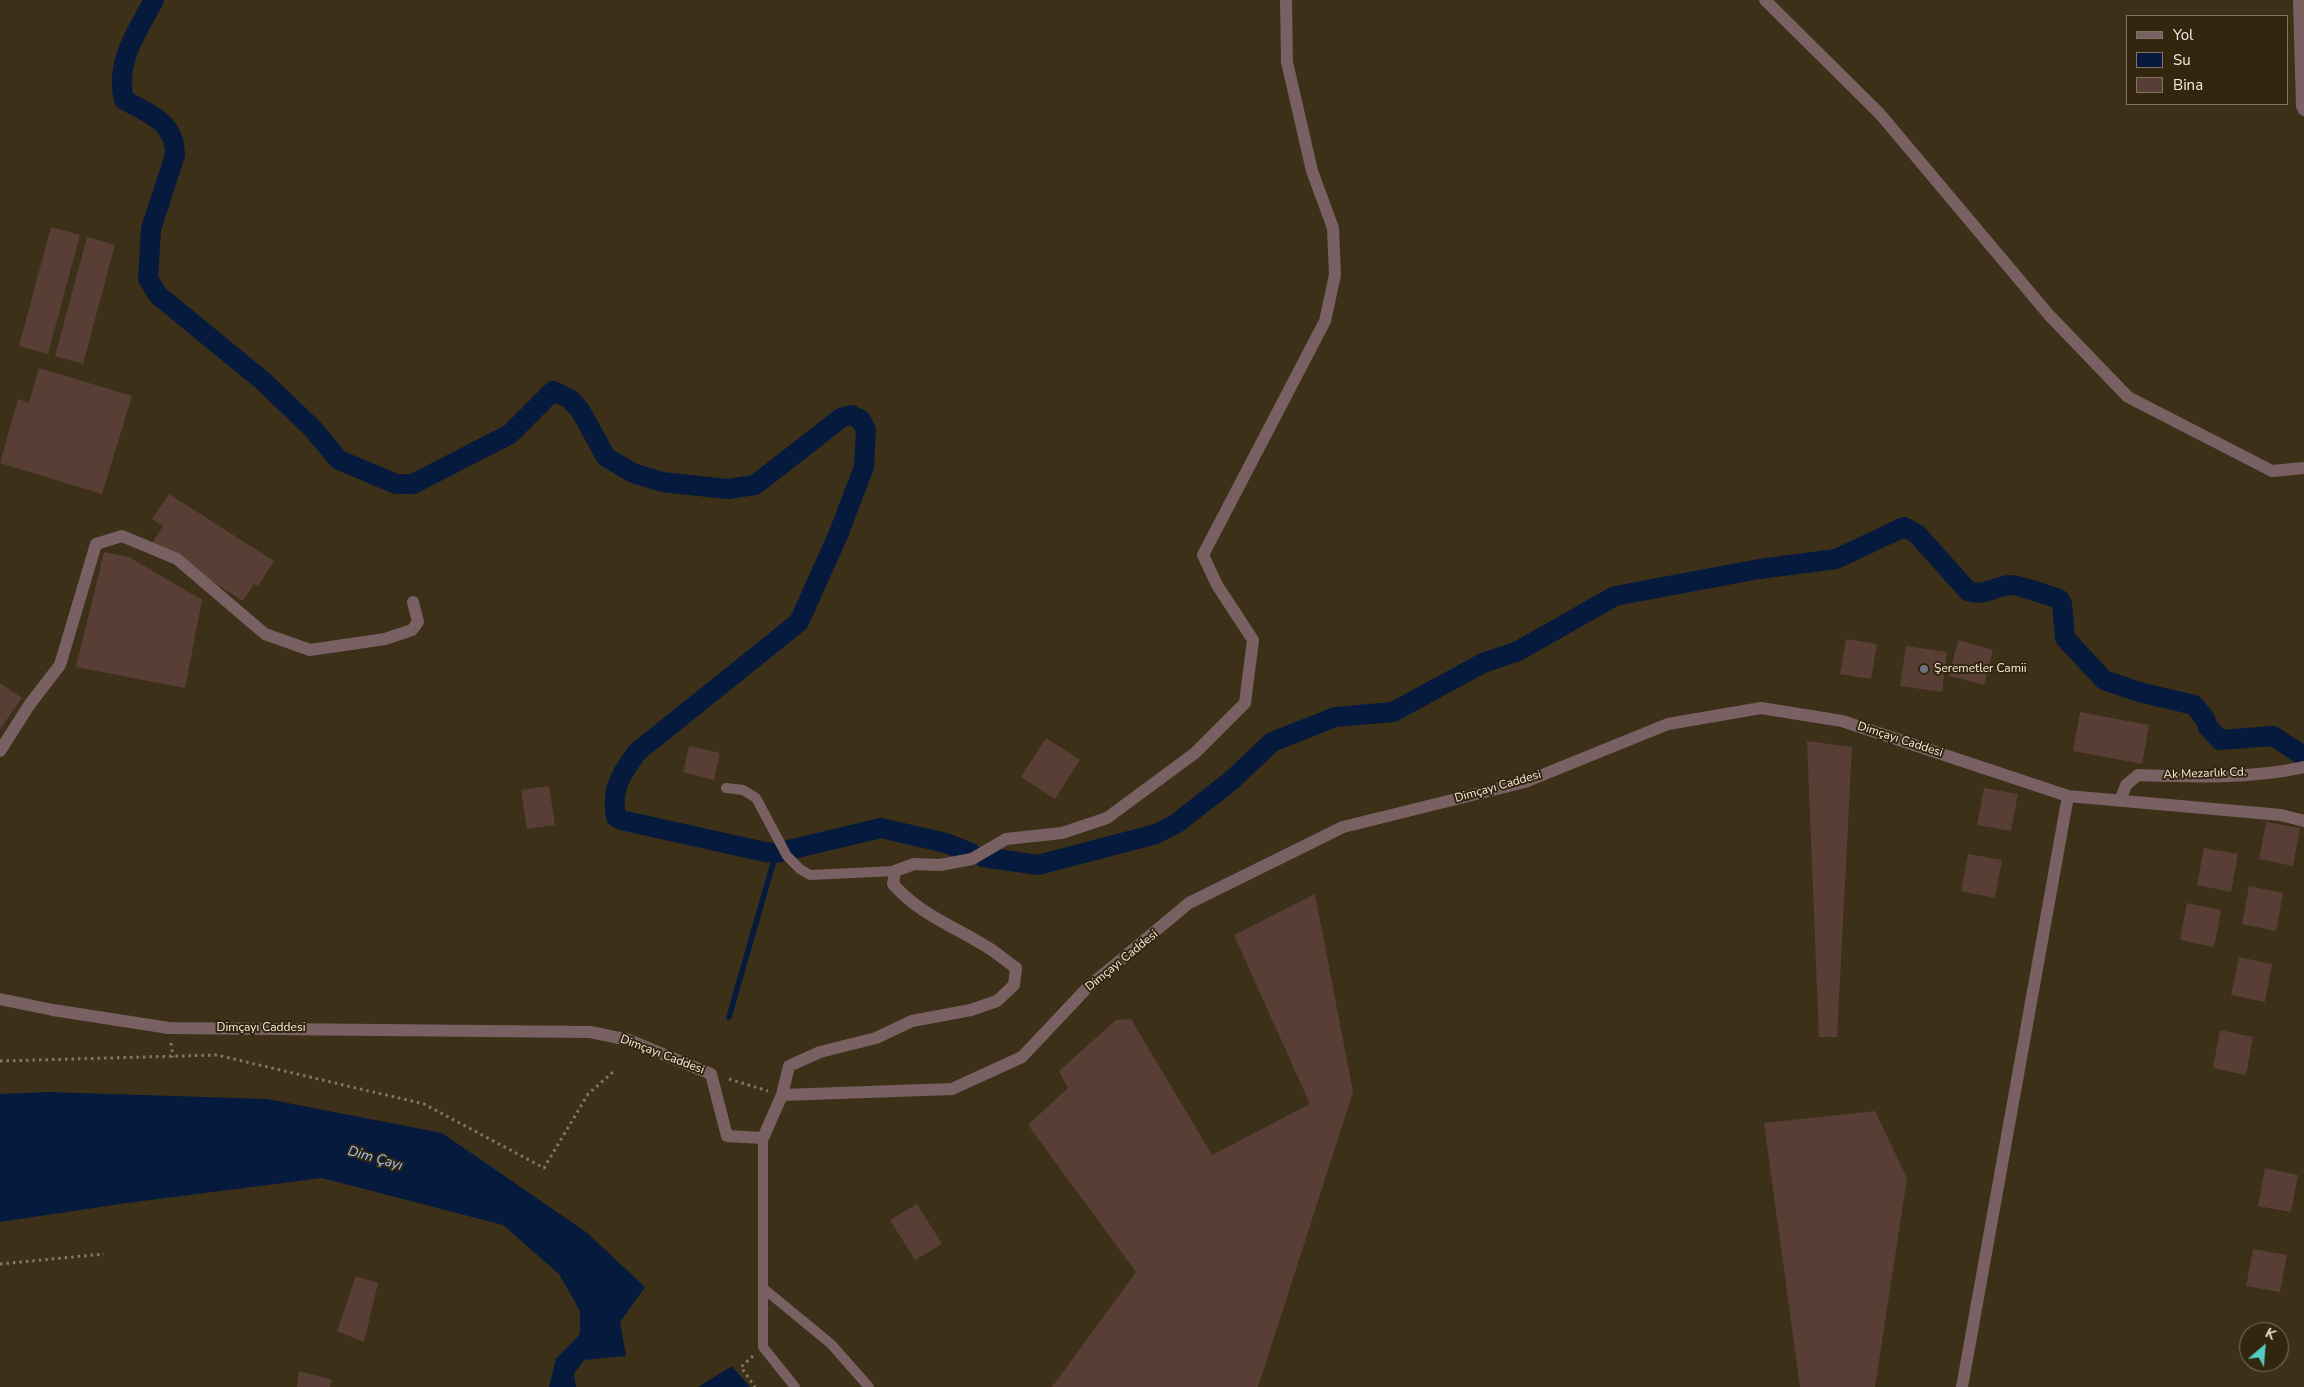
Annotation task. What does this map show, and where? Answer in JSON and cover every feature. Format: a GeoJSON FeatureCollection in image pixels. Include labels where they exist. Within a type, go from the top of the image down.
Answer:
{"type":"FeatureCollection","features":[{"type":"Feature","properties":{"kind":"street"},"geometry":{"type":"LineString","coordinates":[[763,1138],[782,1095],[789,1066],[820,1052],[876,1038],[912,1021],[980,1007],[997,1001],[1014,985],[1016,968],[987,947],[941,923],[906,898],[893,884],[895,871],[914,864],[940,865],[977,855],[1006,840],[1062,832],[1107,818],[1195,753],[1245,703],[1253,640],[1217,585],[1203,555],[1325,321],[1335,275],[1333,228],[1312,171],[1286,62],[1286,0]]}},
{"type":"Feature","properties":{"kind":"street"},"geometry":{"type":"LineString","coordinates":[[1765,0],[1880,114],[2049,315],[2128,397],[2272,471],[2304,468]]}},
{"type":"Feature","properties":{"kind":"street"},"geometry":{"type":"LineString","coordinates":[[2300,0],[2300,57],[2302,106],[2304,110]]}},
{"type":"Feature","properties":{"kind":"street"},"geometry":{"type":"LineString","coordinates":[[0,751],[30,704],[60,665],[96,544],[122,536],[177,559],[265,634],[310,650],[385,639],[412,630],[418,622],[413,602]]}},
{"type":"Feature","properties":{"kind":"street","name":"Dimçayı Caddesi"},"geometry":{"type":"LineString","coordinates":[[782,1095],[952,1089],[1022,1057],[1088,987],[1189,904],[1344,828],[1525,782],[1668,724],[1760,708],[1842,721],[2068,796],[2281,815],[2304,821]]}},
{"type":"Feature","properties":{"kind":"street","name":"Ak Mezarlık Cd."},"geometry":{"type":"LineString","coordinates":[[2120,801],[2126,785],[2138,775],[2201,777],[2289,770],[2304,767]]}},
{"type":"Feature","properties":{"kind":"street"},"geometry":{"type":"LineString","coordinates":[[1962,1387],[2068,796]]}},
{"type":"Feature","properties":{"kind":"street","name":"Dimçayı Caddesi"},"geometry":{"type":"LineString","coordinates":[[0,999],[53,1010],[169,1028],[590,1032],[629,1040],[711,1074],[727,1136],[763,1138]]}},
{"type":"Feature","properties":{"kind":"lane"},"geometry":{"type":"LineString","coordinates":[[726,788],[743,790],[756,798],[787,856],[800,869],[810,875],[895,871]]}},
{"type":"Feature","properties":{"kind":"lane"},"geometry":{"type":"LineString","coordinates":[[763,1138],[763,1347],[795,1387]]}},
{"type":"Feature","properties":{"kind":"lane"},"geometry":{"type":"LineString","coordinates":[[763,1288],[831,1344],[869,1387]]}},
{"type":"Feature","properties":{"kind":"path"},"geometry":{"type":"LineString","coordinates":[[0,1061],[217,1056],[424,1104],[544,1168],[588,1094],[613,1072]]}},
{"type":"Feature","properties":{"kind":"path"},"geometry":{"type":"LineString","coordinates":[[711,1074],[782,1095]]}},
{"type":"Feature","properties":{"kind":"path"},"geometry":{"type":"LineString","coordinates":[[0,1264],[104,1254]]}},
{"type":"Feature","properties":{"kind":"path"},"geometry":{"type":"LineString","coordinates":[[755,1387],[741,1367],[763,1347]]}},
{"type":"Feature","properties":{"kind":"water","name":"Dim Çayı"},"geometry":{"type":"Polygon","coordinates":[[[49,1092],[267,1099],[442,1133],[586,1232],[645,1287],[620,1322],[626,1356],[584,1360],[574,1374],[576,1387],[549,1387],[556,1359],[580,1334],[580,1311],[559,1274],[503,1225],[322,1178],[127,1203],[0,1222],[0,1094],[49,1092]]]}},
{"type":"Feature","properties":{"kind":"water"},"geometry":{"type":"Polygon","coordinates":[[[732,1366],[750,1387],[698,1387],[732,1366]]]}},
{"type":"Feature","properties":{"kind":"building"},"geometry":{"type":"Polygon","coordinates":[[[51,227],[80,235],[48,354],[19,346],[51,227]]]}},
{"type":"Feature","properties":{"kind":"building"},"geometry":{"type":"Polygon","coordinates":[[[87,237],[115,245],[83,364],[55,356],[87,237]]]}},
{"type":"Feature","properties":{"kind":"building"},"geometry":{"type":"Polygon","coordinates":[[[39,368],[132,396],[102,494],[0,463],[18,399],[29,403],[39,368]]]}},
{"type":"Feature","properties":{"kind":"building"},"geometry":{"type":"Polygon","coordinates":[[[169,494],[274,561],[258,586],[254,584],[243,601],[152,543],[163,526],[152,519],[169,494]]]}},
{"type":"Feature","properties":{"kind":"building"},"geometry":{"type":"Polygon","coordinates":[[[104,552],[129,557],[202,600],[185,688],[76,667],[104,552]]]}},
{"type":"Feature","properties":{"kind":"building"},"geometry":{"type":"Polygon","coordinates":[[[1846,639],[1877,644],[1871,679],[1840,674],[1846,639]]]}},
{"type":"Feature","properties":{"kind":"building"},"geometry":{"type":"Polygon","coordinates":[[[1958,640],[1993,650],[1984,685],[1949,676],[1958,640]]]}},
{"type":"Feature","properties":{"kind":"building","name":"Şeremetler Camii"},"geometry":{"type":"Polygon","coordinates":[[[1906,646],[1947,652],[1942,692],[1900,686],[1906,646]]]}},
{"type":"Feature","properties":{"kind":"building"},"geometry":{"type":"Polygon","coordinates":[[[0,683],[22,698],[0,729],[0,683]]]}},
{"type":"Feature","properties":{"kind":"building"},"geometry":{"type":"Polygon","coordinates":[[[2080,712],[2149,725],[2142,764],[2073,751],[2080,712]]]}},
{"type":"Feature","properties":{"kind":"building"},"geometry":{"type":"Polygon","coordinates":[[[1046,738],[1080,760],[1055,799],[1021,777],[1046,738]]]}},
{"type":"Feature","properties":{"kind":"building"},"geometry":{"type":"Polygon","coordinates":[[[1807,741],[1852,747],[1837,1037],[1819,1037],[1807,741]]]}},
{"type":"Feature","properties":{"kind":"building"},"geometry":{"type":"Polygon","coordinates":[[[689,746],[720,753],[714,780],[683,772],[689,746]]]}},
{"type":"Feature","properties":{"kind":"building"},"geometry":{"type":"Polygon","coordinates":[[[549,786],[555,825],[527,829],[521,790],[549,786]]]}},
{"type":"Feature","properties":{"kind":"building"},"geometry":{"type":"Polygon","coordinates":[[[1984,788],[2018,794],[2011,831],[1977,825],[1984,788]]]}},
{"type":"Feature","properties":{"kind":"building"},"geometry":{"type":"Polygon","coordinates":[[[2266,822],[2300,828],[2293,866],[2259,859],[2266,822]]]}},
{"type":"Feature","properties":{"kind":"building"},"geometry":{"type":"Polygon","coordinates":[[[2204,848],[2238,854],[2231,892],[2197,885],[2204,848]]]}},
{"type":"Feature","properties":{"kind":"building"},"geometry":{"type":"Polygon","coordinates":[[[1968,854],[2002,860],[1995,898],[1961,891],[1968,854]]]}},
{"type":"Feature","properties":{"kind":"building"},"geometry":{"type":"Polygon","coordinates":[[[2249,886],[2283,893],[2276,931],[2242,924],[2249,886]]]}},
{"type":"Feature","properties":{"kind":"building"},"geometry":{"type":"Polygon","coordinates":[[[1315,894],[1353,1092],[1258,1387],[1052,1387],[1136,1272],[1028,1125],[1068,1088],[1059,1071],[1116,1020],[1131,1019],[1212,1155],[1310,1104],[1234,935],[1315,894]]]}},
{"type":"Feature","properties":{"kind":"building"},"geometry":{"type":"Polygon","coordinates":[[[2187,903],[2221,910],[2214,947],[2180,940],[2187,903]]]}},
{"type":"Feature","properties":{"kind":"building"},"geometry":{"type":"Polygon","coordinates":[[[2239,957],[2272,964],[2265,1002],[2231,995],[2239,957]]]}},
{"type":"Feature","properties":{"kind":"building"},"geometry":{"type":"Polygon","coordinates":[[[2220,1030],[2253,1037],[2246,1075],[2213,1068],[2220,1030]]]}},
{"type":"Feature","properties":{"kind":"building"},"geometry":{"type":"Polygon","coordinates":[[[1875,1111],[1907,1178],[1875,1387],[1800,1387],[1764,1123],[1875,1111]]]}},
{"type":"Feature","properties":{"kind":"building"},"geometry":{"type":"Polygon","coordinates":[[[2265,1168],[2298,1175],[2291,1212],[2258,1206],[2265,1168]]]}},
{"type":"Feature","properties":{"kind":"building"},"geometry":{"type":"Polygon","coordinates":[[[917,1204],[942,1244],[915,1260],[890,1220],[917,1204]]]}},
{"type":"Feature","properties":{"kind":"building"},"geometry":{"type":"Polygon","coordinates":[[[2253,1249],[2287,1255],[2280,1292],[2246,1286],[2253,1249]]]}},
{"type":"Feature","properties":{"kind":"building"},"geometry":{"type":"Polygon","coordinates":[[[356,1276],[378,1283],[364,1342],[337,1331],[356,1276]]]}},
{"type":"Feature","properties":{"kind":"building"},"geometry":{"type":"Polygon","coordinates":[[[299,1371],[332,1380],[330,1387],[297,1387],[299,1371]]]}},
{"type":"Feature","properties":{"kind":"waterway"},"geometry":{"type":"LineString","coordinates":[[154,0],[129,47],[122,72],[124,100],[159,120],[171,134],[174,144],[175,155],[151,229],[148,279],[158,295],[263,381],[312,428],[339,460],[396,484],[413,484],[510,434],[553,391],[570,399],[580,410],[606,457],[633,473],[662,482],[727,489],[755,485],[841,418],[851,415],[861,420],[866,430],[864,467],[838,535],[799,622],[637,752],[622,775],[616,790],[616,817],[621,820],[765,852],[776,853],[881,828],[946,843],[971,853]]}},
{"type":"Feature","properties":{"kind":"waterway"},"geometry":{"type":"LineString","coordinates":[[983,857],[1038,865],[1156,834],[1177,823],[1232,780],[1272,742],[1335,717],[1393,712],[1483,663],[1518,651],[1615,596],[1759,569],[1836,559],[1904,527],[1917,534],[1968,591],[1979,593],[2014,585],[2059,599],[2062,604],[2065,638],[2104,680],[2139,692],[2194,705],[2205,719],[2208,727],[2220,740],[2273,736],[2302,755]]}},
{"type":"Feature","properties":{"kind":"waterway"},"geometry":{"type":"LineString","coordinates":[[729,1017],[776,853]]}},
{"type":"Feature","properties":{"kind":"place","name":"Şeremetler Camii"},"geometry":{"type":"Point","coordinates":[1924,669]}}]}
